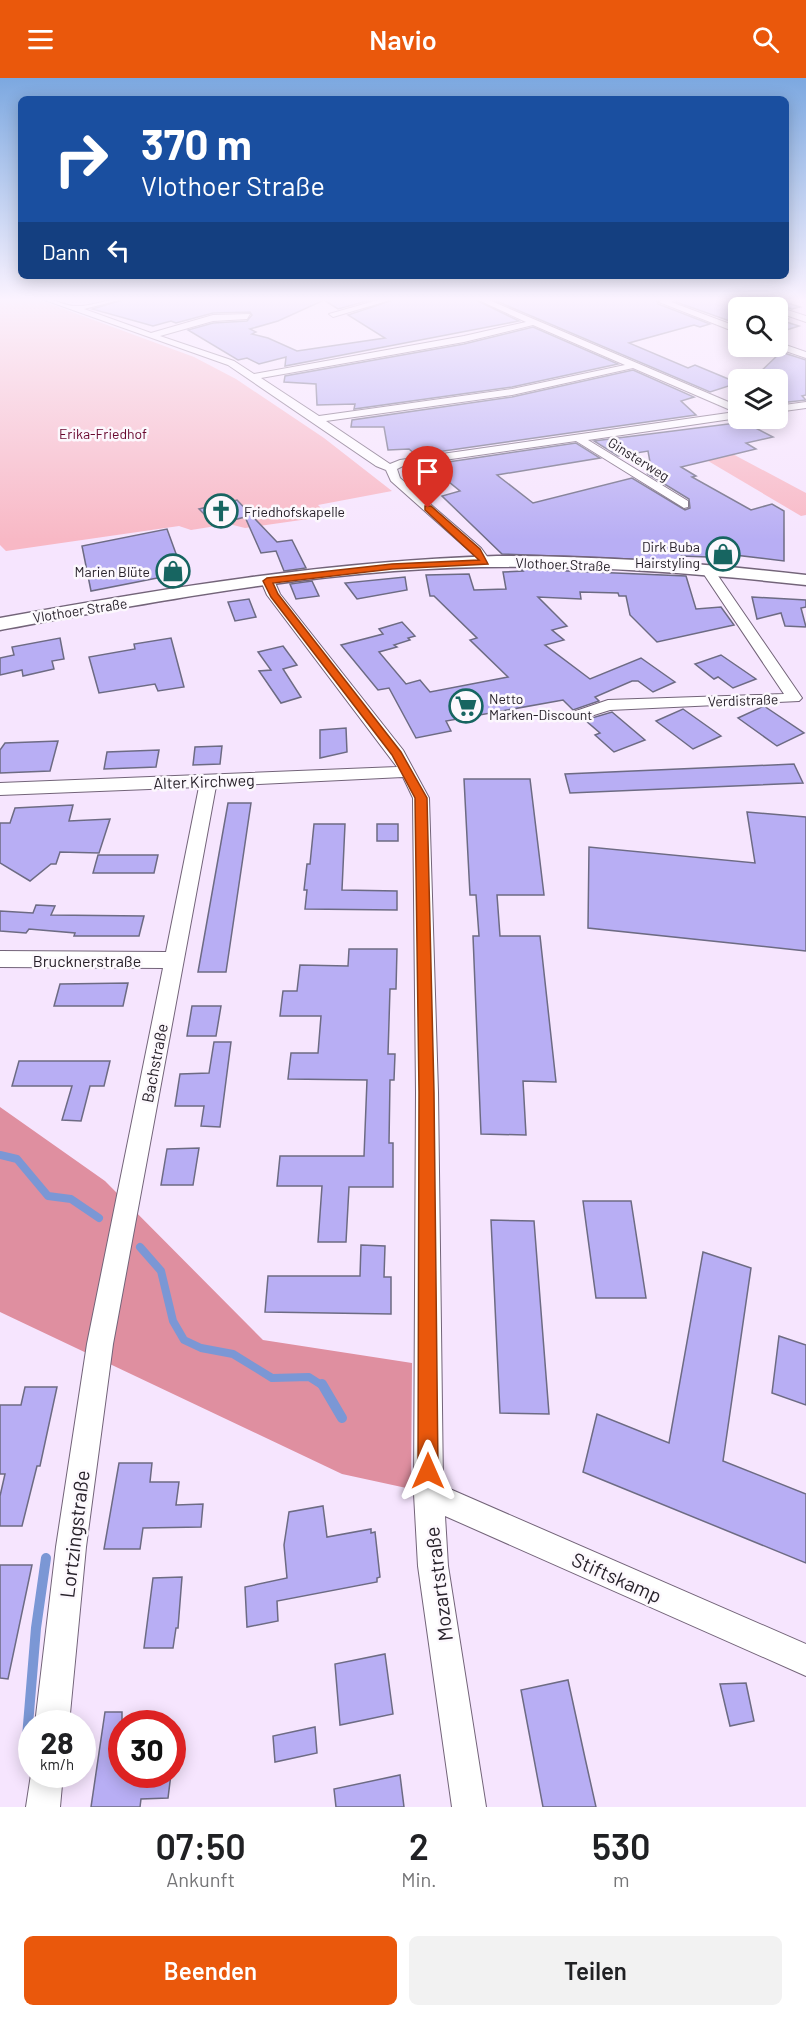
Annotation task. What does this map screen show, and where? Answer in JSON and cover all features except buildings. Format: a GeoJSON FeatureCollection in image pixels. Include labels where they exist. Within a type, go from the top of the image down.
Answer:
{"type":"FeatureCollection","features":[{"type":"Feature","properties":{"kind":"street"},"geometry":{"type":"LineString","coordinates":[[255,379],[380,464],[391,468],[400,463],[728,416]]}},
{"type":"Feature","properties":{"kind":"street"},"geometry":{"type":"LineString","coordinates":[[317,419],[513,392],[574,379]]}},
{"type":"Feature","properties":{"kind":"street"},"geometry":{"type":"LineString","coordinates":[[667,379],[728,406]]}},
{"type":"Feature","properties":{"kind":"street"},"geometry":{"type":"LineString","coordinates":[[788,407],[806,405]]}},
{"type":"Feature","properties":{"kind":"street","name":"Ginsterweg"},"geometry":{"type":"LineString","coordinates":[[578,438],[684,504]]}},
{"type":"Feature","properties":{"kind":"street"},"geometry":{"type":"LineString","coordinates":[[391,468],[395,479],[477,551],[485,562]]}},
{"type":"Feature","properties":{"kind":"street","name":"Vlothoer Straße"},"geometry":{"type":"LineString","coordinates":[[0,624],[267,581],[392,567],[485,562],[707,570],[806,580]]}},
{"type":"Feature","properties":{"kind":"street","name":"Verdistraße"},"geometry":{"type":"LineString","coordinates":[[707,570],[800,698]]}},
{"type":"Feature","properties":{"kind":"street","name":"Mozartstraße"},"geometry":{"type":"LineString","coordinates":[[267,581],[274,595],[408,771],[421,798],[429,1494],[433,1566],[469,1807]]}},
{"type":"Feature","properties":{"kind":"street","name":"Verdistraße"},"geometry":{"type":"LineString","coordinates":[[575,716],[608,705],[800,698]]}},
{"type":"Feature","properties":{"kind":"street","name":"Alter Kirchweg"},"geometry":{"type":"LineString","coordinates":[[0,789],[209,782],[390,774],[408,771]]}},
{"type":"Feature","properties":{"kind":"street","name":"Bachstraße"},"geometry":{"type":"LineString","coordinates":[[100,1344],[209,782]]}},
{"type":"Feature","properties":{"kind":"street","name":"Brucknerstraße"},"geometry":{"type":"LineString","coordinates":[[0,959],[174,960]]}},
{"type":"Feature","properties":{"kind":"street","name":"Lortzingstraße"},"geometry":{"type":"LineString","coordinates":[[54,1710],[71,1547],[100,1344]]}},
{"type":"Feature","properties":{"kind":"street","name":"Stiftskamp"},"geometry":{"type":"LineString","coordinates":[[429,1494],[806,1660]]}},
{"type":"Feature","properties":{"kind":"street"},"geometry":{"type":"LineString","coordinates":[[43,1807],[45,1788]]}},
{"type":"Feature","properties":{"kind":"green space","name":"Erika-Friedhof"},"geometry":{"type":"Polygon","coordinates":[[[0,379],[235,379],[324,438],[392,491],[318,505],[329,516],[245,528],[229,524],[191,530],[179,526],[6,551],[0,545],[0,379]]]}},
{"type":"Feature","properties":{"kind":"green space"},"geometry":{"type":"Polygon","coordinates":[[[727,451],[806,493],[806,515],[801,516],[703,458],[727,451]]]}},
{"type":"Feature","properties":{"kind":"shaded area"},"geometry":{"type":"Polygon","coordinates":[[[0,1107],[105,1181],[263,1340],[412,1363],[411,1489],[342,1474],[0,1312],[0,1107]]]}},
{"type":"Feature","properties":{"kind":"waterway"},"geometry":{"type":"LineString","coordinates":[[0,1155],[17,1159],[48,1196],[71,1199],[99,1218]]}},
{"type":"Feature","properties":{"kind":"waterway"},"geometry":{"type":"LineString","coordinates":[[140,1247],[161,1271],[173,1321],[184,1340],[201,1348],[233,1354],[272,1378],[309,1377],[323,1386]]}},
{"type":"Feature","properties":{"kind":"waterway"},"geometry":{"type":"LineString","coordinates":[[322,1384],[342,1418]]}},
{"type":"Feature","properties":{"kind":"waterway"},"geometry":{"type":"LineString","coordinates":[[29,1710],[36,1628],[46,1558]]}},
{"type":"Feature","properties":{"kind":"place","name":"Friedhofskapelle"},"geometry":{"type":"Point","coordinates":[221,511]}},
{"type":"Feature","properties":{"kind":"place","name":"Dirk Buba Hairstyling"},"geometry":{"type":"Point","coordinates":[723,554]}},
{"type":"Feature","properties":{"kind":"place","name":"Marien Blüte"},"geometry":{"type":"Point","coordinates":[173,571]}},
{"type":"Feature","properties":{"kind":"place","name":"Netto Marken-Discount"},"geometry":{"type":"Point","coordinates":[466,706]}},
{"type":"Feature","properties":{"kind":"route"},"geometry":{"type":"LineString","coordinates":[[428,508],[477,551],[485,562],[412,565],[267,581],[274,595],[397,754],[421,798],[427,1092],[428,1471]]}}]}
